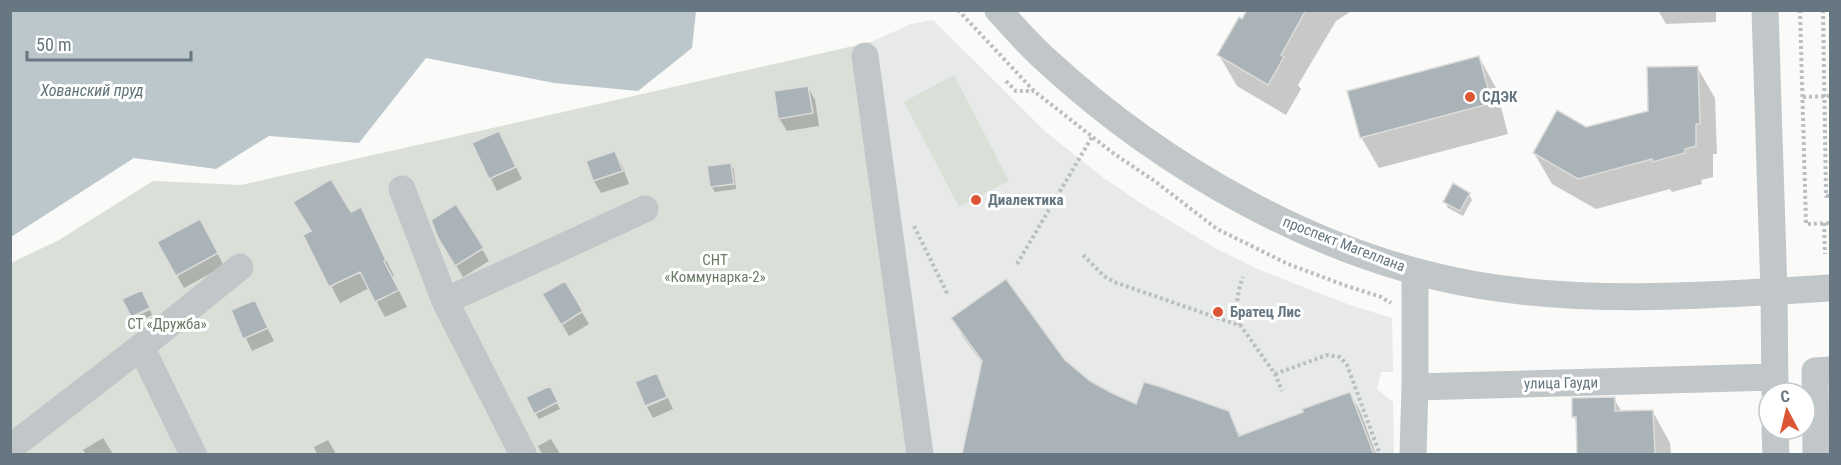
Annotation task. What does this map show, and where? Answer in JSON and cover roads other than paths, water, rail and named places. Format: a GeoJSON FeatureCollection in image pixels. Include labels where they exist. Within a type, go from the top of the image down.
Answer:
{"type":"FeatureCollection","features":[{"type":"Feature","properties":{"kind":"street","name":"проспект Магеллана"},"geometry":{"type":"LineString","coordinates":[[998,10],[1045,59],[1085,94],[1126,127],[1172,158],[1274,218],[1373,258],[1415,271],[1478,285],[1529,292],[1661,296],[1830,288]]}},
{"type":"Feature","properties":{"kind":"street"},"geometry":{"type":"LineString","coordinates":[[1765,10],[1774,292],[1774,381]]}},
{"type":"Feature","properties":{"kind":"street"},"geometry":{"type":"LineString","coordinates":[[865,56],[920,454]]}},
{"type":"Feature","properties":{"kind":"street"},"geometry":{"type":"LineString","coordinates":[[402,189],[445,301],[523,454]]}},
{"type":"Feature","properties":{"kind":"street"},"geometry":{"type":"LineString","coordinates":[[445,301],[645,209]]}},
{"type":"Feature","properties":{"kind":"street"},"geometry":{"type":"LineString","coordinates":[[10,448],[240,267]]}},
{"type":"Feature","properties":{"kind":"street"},"geometry":{"type":"LineString","coordinates":[[1413,454],[1415,271]]}},
{"type":"Feature","properties":{"kind":"street"},"geometry":{"type":"LineString","coordinates":[[141,347],[193,454]]}},
{"type":"Feature","properties":{"kind":"street"},"geometry":{"type":"LineString","coordinates":[[1816,454],[1815,371],[1830,370]]}},
{"type":"Feature","properties":{"kind":"street","name":"улица Гауди"},"geometry":{"type":"LineString","coordinates":[[1415,387],[1757,385]]}},
{"type":"Feature","properties":{"kind":"water","name":"Хованский пруд"},"geometry":{"type":"Polygon","coordinates":[[[11,10],[696,11],[692,48],[638,91],[554,83],[426,58],[359,143],[269,136],[216,169],[134,158],[11,237],[11,10]]]}},
{"type":"Feature","properties":{"kind":"place","name":"СДЭК"},"geometry":{"type":"Point","coordinates":[1470,97]}},
{"type":"Feature","properties":{"kind":"place","name":"Диалектика"},"geometry":{"type":"Point","coordinates":[976,200]}},
{"type":"Feature","properties":{"kind":"place","name":"Братец Лис"},"geometry":{"type":"Point","coordinates":[1218,312]}},
{"type":"Feature","properties":{"kind":"park label","name":"СНТ «Коммунарка-2»"},"geometry":{"type":"Point","coordinates":[715,268]}},
{"type":"Feature","properties":{"kind":"park label","name":"СТ «Дружба»"},"geometry":{"type":"Point","coordinates":[167,324]}}]}
